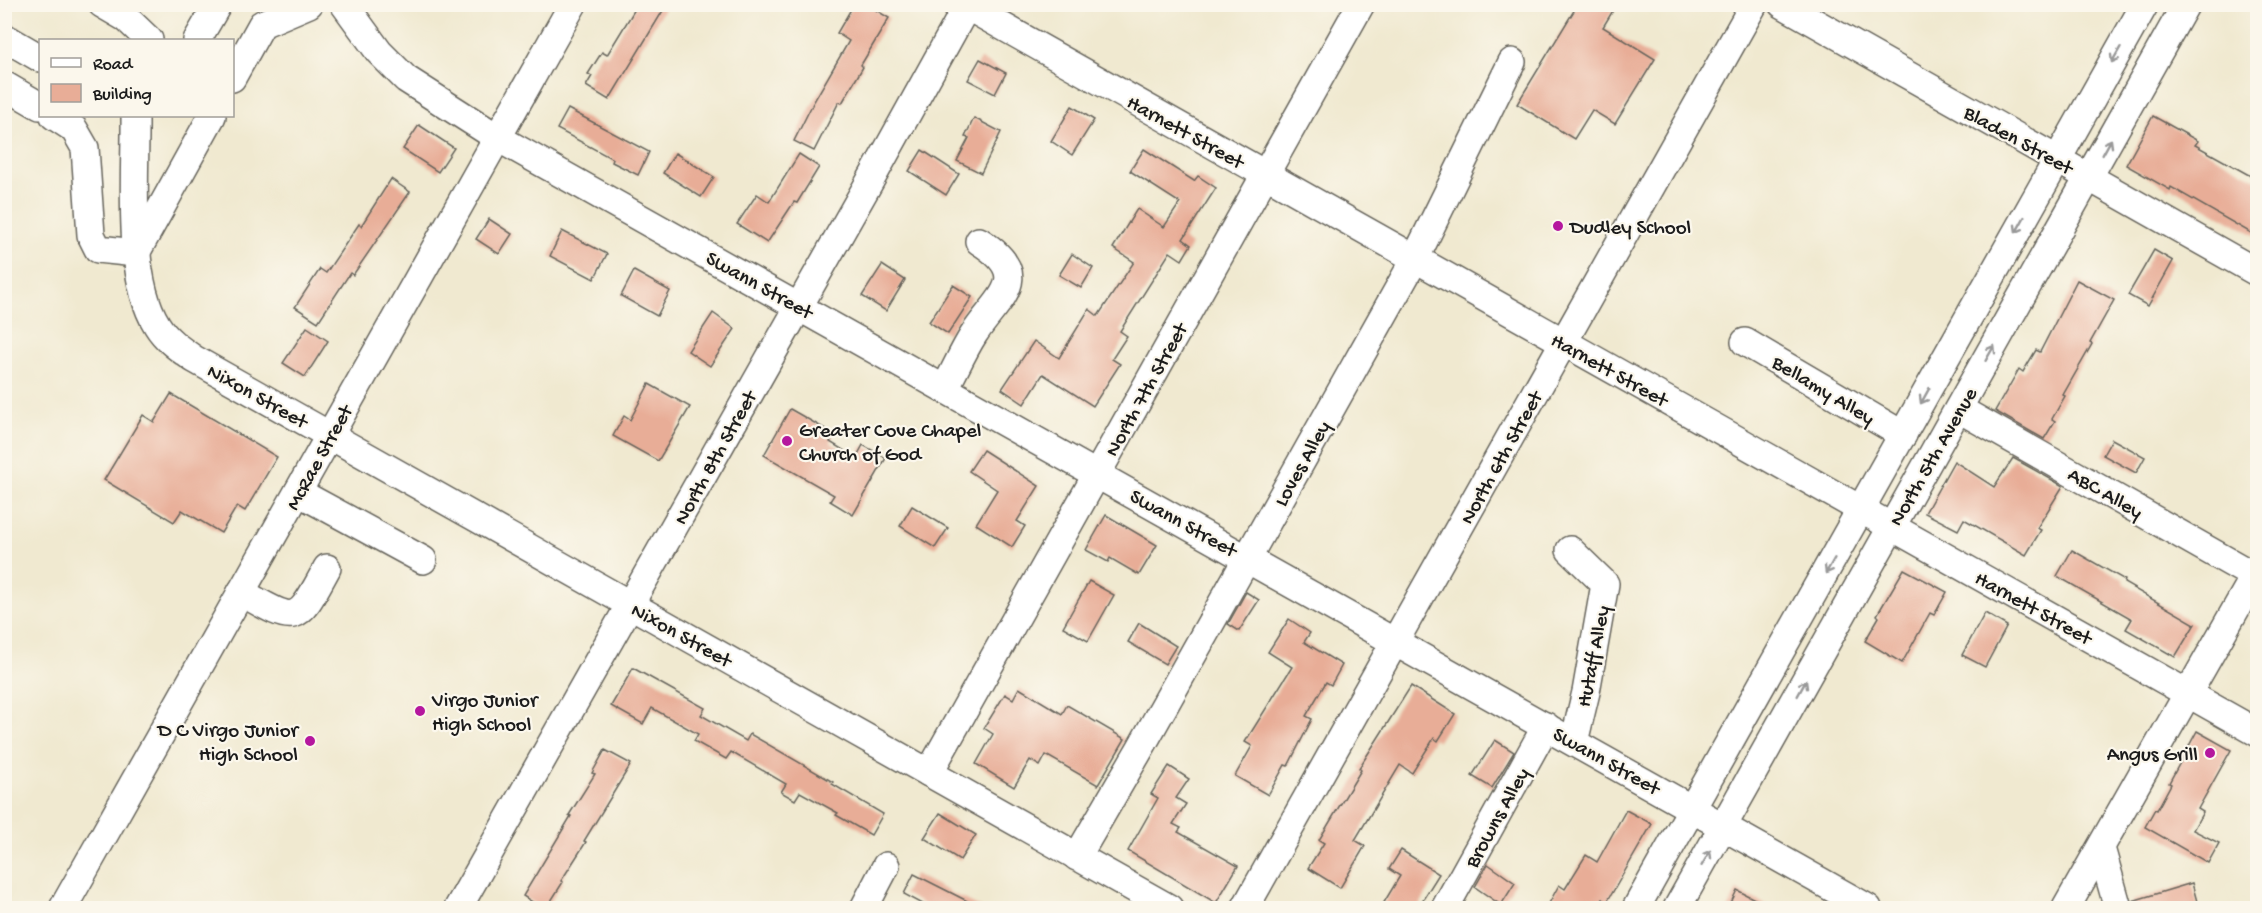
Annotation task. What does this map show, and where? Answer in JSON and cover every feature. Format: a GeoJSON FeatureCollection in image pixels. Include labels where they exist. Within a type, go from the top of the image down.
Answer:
{"type":"FeatureCollection","features":[{"type":"Feature","properties":{"kind":"street"},"geometry":{"type":"LineString","coordinates":[[102,4],[126,18],[148,39]]}},
{"type":"Feature","properties":{"kind":"street"},"geometry":{"type":"LineString","coordinates":[[198,39],[218,4]]}},
{"type":"Feature","properties":{"kind":"street"},"geometry":{"type":"LineString","coordinates":[[234,74],[261,24],[309,4]]}},
{"type":"Feature","properties":{"kind":"street","name":"Swann Street"},"geometry":{"type":"LineString","coordinates":[[344,4],[379,52],[406,79],[498,138],[1396,641],[1868,909]]}},
{"type":"Feature","properties":{"kind":"street","name":"McRae Street"},"geometry":{"type":"LineString","coordinates":[[63,909],[573,4]]}},
{"type":"Feature","properties":{"kind":"street","name":"North 7th Street"},"geometry":{"type":"LineString","coordinates":[[929,773],[1362,4]]}},
{"type":"Feature","properties":{"kind":"street","name":"North 6th Street"},"geometry":{"type":"LineString","coordinates":[[1245,909],[1754,4]]}},
{"type":"Feature","properties":{"kind":"street","name":"Bladen Street"},"geometry":{"type":"LineString","coordinates":[[1782,4],[2258,273]]}},
{"type":"Feature","properties":{"kind":"street","name":"North 5th Avenue"},"geometry":{"type":"LineString","coordinates":[[1636,909],[2145,4]]}},
{"type":"Feature","properties":{"kind":"street","name":"North 5th Avenue"},"geometry":{"type":"LineString","coordinates":[[1677,909],[2186,4]]}},
{"type":"Feature","properties":{"kind":"street","name":"Harnett Street"},"geometry":{"type":"LineString","coordinates":[[966,5],[1264,175],[2258,733]]}},
{"type":"Feature","properties":{"kind":"street","name":"North 8th Street"},"geometry":{"type":"LineString","coordinates":[[464,906],[630,604],[966,5]]}},
{"type":"Feature","properties":{"kind":"street"},"geometry":{"type":"LineString","coordinates":[[4,37],[39,57]]}},
{"type":"Feature","properties":{"kind":"street","name":"Loves Alley"},"geometry":{"type":"LineString","coordinates":[[1077,857],[1415,259],[1512,62]]}},
{"type":"Feature","properties":{"kind":"street"},"geometry":{"type":"LineString","coordinates":[[4,85],[39,105]]}},
{"type":"Feature","properties":{"kind":"street"},"geometry":{"type":"LineString","coordinates":[[56,117],[74,129],[85,148],[91,235],[98,249],[136,253],[211,117]]}},
{"type":"Feature","properties":{"kind":"street","name":"Nixon Street"},"geometry":{"type":"LineString","coordinates":[[135,117],[136,253],[148,307],[157,327],[174,345],[194,359],[1169,909]]}},
{"type":"Feature","properties":{"kind":"street"},"geometry":{"type":"LineString","coordinates":[[135,148],[153,117]]}},
{"type":"Feature","properties":{"kind":"street"},"geometry":{"type":"LineString","coordinates":[[945,388],[975,333],[997,307],[1010,280],[1005,265],[979,241]]}},
{"type":"Feature","properties":{"kind":"street","name":"Bellamy Alley"},"geometry":{"type":"LineString","coordinates":[[1745,342],[1903,435]]}},
{"type":"Feature","properties":{"kind":"street","name":"ABC Alley"},"geometry":{"type":"LineString","coordinates":[[1959,409],[2256,573]]}},
{"type":"Feature","properties":{"kind":"street"},"geometry":{"type":"LineString","coordinates":[[298,492],[423,560]]}},
{"type":"Feature","properties":{"kind":"street","name":"Hutaff Alley"},"geometry":{"type":"LineString","coordinates":[[1570,550],[1605,584],[1586,692],[1574,742]]}},
{"type":"Feature","properties":{"kind":"street"},"geometry":{"type":"LineString","coordinates":[[241,592],[277,613],[289,615],[299,613],[308,604],[327,568]]}},
{"type":"Feature","properties":{"kind":"street"},"geometry":{"type":"LineString","coordinates":[[2066,909],[2256,573]]}},
{"type":"Feature","properties":{"kind":"street","name":"Browns Alley"},"geometry":{"type":"LineString","coordinates":[[1446,909],[1546,726]]}},
{"type":"Feature","properties":{"kind":"street"},"geometry":{"type":"LineString","coordinates":[[2101,848],[2118,909]]}},
{"type":"Feature","properties":{"kind":"street"},"geometry":{"type":"LineString","coordinates":[[864,909],[886,866]]}},
{"type":"Feature","properties":{"kind":"building"},"geometry":{"type":"Polygon","coordinates":[[[638,4],[667,4],[609,100],[586,86],[592,76],[588,74],[602,52],[607,55],[638,4]]]}},
{"type":"Feature","properties":{"kind":"building"},"geometry":{"type":"Polygon","coordinates":[[[854,4],[866,4],[889,18],[842,103],[839,102],[814,151],[794,141],[849,41],[837,33],[854,4]]]}},
{"type":"Feature","properties":{"kind":"building"},"geometry":{"type":"Polygon","coordinates":[[[1578,4],[1617,4],[1603,27],[1655,59],[1615,124],[1592,110],[1574,139],[1517,104],[1578,4]]]}},
{"type":"Feature","properties":{"kind":"building"},"geometry":{"type":"Polygon","coordinates":[[[980,59],[1006,73],[995,94],[968,80],[980,59]]]}},
{"type":"Feature","properties":{"kind":"building"},"geometry":{"type":"Polygon","coordinates":[[[1072,106],[1094,120],[1072,155],[1051,141],[1072,106]]]}},
{"type":"Feature","properties":{"kind":"building"},"geometry":{"type":"Polygon","coordinates":[[[568,109],[649,152],[638,175],[557,129],[568,109]]]}},
{"type":"Feature","properties":{"kind":"building"},"geometry":{"type":"Polygon","coordinates":[[[2153,116],[2198,141],[2195,145],[2258,180],[2258,237],[2171,187],[2170,190],[2126,165],[2153,116]]]}},
{"type":"Feature","properties":{"kind":"building"},"geometry":{"type":"Polygon","coordinates":[[[974,118],[1001,132],[981,173],[957,161],[969,138],[965,137],[974,118]]]}},
{"type":"Feature","properties":{"kind":"building"},"geometry":{"type":"Polygon","coordinates":[[[419,125],[454,148],[438,172],[403,149],[419,125]]]}},
{"type":"Feature","properties":{"kind":"building"},"geometry":{"type":"Polygon","coordinates":[[[1144,149],[1194,181],[1198,176],[1216,188],[1183,239],[1191,245],[1182,260],[1170,252],[1120,331],[1127,336],[1112,359],[1120,364],[1093,406],[1043,374],[1024,404],[1002,389],[1034,341],[1059,358],[1089,309],[1098,316],[1134,262],[1113,248],[1137,209],[1164,227],[1180,203],[1130,171],[1144,149]]]}},
{"type":"Feature","properties":{"kind":"building"},"geometry":{"type":"Polygon","coordinates":[[[922,150],[959,174],[946,195],[909,171],[922,150]]]}},
{"type":"Feature","properties":{"kind":"building"},"geometry":{"type":"Polygon","coordinates":[[[675,153],[714,177],[701,197],[663,173],[675,153]]]}},
{"type":"Feature","properties":{"kind":"building"},"geometry":{"type":"Polygon","coordinates":[[[799,154],[819,167],[797,203],[794,202],[767,243],[737,224],[757,194],[769,202],[799,154]]]}},
{"type":"Feature","properties":{"kind":"building"},"geometry":{"type":"Polygon","coordinates":[[[391,179],[410,192],[353,275],[350,273],[318,322],[295,307],[320,269],[326,273],[359,224],[361,226],[391,179]]]}},
{"type":"Feature","properties":{"kind":"building"},"geometry":{"type":"Polygon","coordinates":[[[489,219],[512,234],[499,254],[476,239],[489,219]]]}},
{"type":"Feature","properties":{"kind":"building"},"geometry":{"type":"Polygon","coordinates":[[[562,231],[607,254],[594,279],[550,256],[562,231]]]}},
{"type":"Feature","properties":{"kind":"building"},"geometry":{"type":"Polygon","coordinates":[[[2154,250],[2173,261],[2148,306],[2128,295],[2154,250]]]}},
{"type":"Feature","properties":{"kind":"building"},"geometry":{"type":"Polygon","coordinates":[[[1072,254],[1093,268],[1081,288],[1059,275],[1072,254]]]}},
{"type":"Feature","properties":{"kind":"building"},"geometry":{"type":"Polygon","coordinates":[[[882,265],[905,280],[886,311],[862,296],[882,265]]]}},
{"type":"Feature","properties":{"kind":"building"},"geometry":{"type":"Polygon","coordinates":[[[634,271],[670,291],[657,316],[621,296],[634,271]]]}},
{"type":"Feature","properties":{"kind":"building"},"geometry":{"type":"Polygon","coordinates":[[[2077,280],[2114,300],[2063,395],[2065,396],[2052,419],[2055,421],[2044,439],[1995,411],[2019,369],[2023,372],[2036,350],[2040,352],[2077,280]]]}},
{"type":"Feature","properties":{"kind":"building"},"geometry":{"type":"Polygon","coordinates":[[[953,285],[972,297],[948,334],[929,322],[953,285]]]}},
{"type":"Feature","properties":{"kind":"building"},"geometry":{"type":"Polygon","coordinates":[[[713,313],[735,329],[710,366],[688,351],[713,313]]]}},
{"type":"Feature","properties":{"kind":"building"},"geometry":{"type":"Polygon","coordinates":[[[307,327],[328,341],[305,377],[283,363],[307,327]]]}},
{"type":"Feature","properties":{"kind":"building"},"geometry":{"type":"Polygon","coordinates":[[[649,384],[690,407],[658,461],[613,436],[624,416],[630,420],[649,384]]]}},
{"type":"Feature","properties":{"kind":"building"},"geometry":{"type":"Polygon","coordinates":[[[171,394],[277,457],[245,511],[237,506],[221,533],[182,510],[174,522],[104,480],[143,415],[154,422],[171,394]]]}},
{"type":"Feature","properties":{"kind":"building"},"geometry":{"type":"Polygon","coordinates":[[[790,409],[834,434],[830,442],[856,458],[863,445],[886,458],[853,515],[830,501],[834,495],[764,455],[790,409]]]}},
{"type":"Feature","properties":{"kind":"building"},"geometry":{"type":"Polygon","coordinates":[[[2112,439],[2145,457],[2136,473],[2103,455],[2112,439]]]}},
{"type":"Feature","properties":{"kind":"building"},"geometry":{"type":"Polygon","coordinates":[[[983,450],[1039,486],[1017,521],[1025,526],[1012,547],[976,524],[997,490],[969,471],[983,450]]]}},
{"type":"Feature","properties":{"kind":"building"},"geometry":{"type":"Polygon","coordinates":[[[2013,458],[2063,486],[2037,528],[2041,530],[2026,555],[1964,519],[1958,530],[1925,513],[1954,461],[1994,487],[2013,458]]]}},
{"type":"Feature","properties":{"kind":"building"},"geometry":{"type":"Polygon","coordinates":[[[912,506],[948,528],[935,548],[900,526],[912,506]]]}},
{"type":"Feature","properties":{"kind":"building"},"geometry":{"type":"Polygon","coordinates":[[[1106,515],[1157,545],[1139,575],[1110,558],[1108,562],[1086,550],[1106,515]]]}},
{"type":"Feature","properties":{"kind":"building"},"geometry":{"type":"Polygon","coordinates":[[[2072,550],[2195,624],[2175,657],[2126,629],[2132,619],[2057,576],[2072,550]]]}},
{"type":"Feature","properties":{"kind":"building"},"geometry":{"type":"Polygon","coordinates":[[[1904,569],[1947,592],[1934,615],[1930,613],[1902,663],[1865,641],[1879,617],[1877,615],[1904,569]]]}},
{"type":"Feature","properties":{"kind":"building"},"geometry":{"type":"Polygon","coordinates":[[[1089,581],[1114,595],[1088,641],[1063,627],[1089,581]]]}},
{"type":"Feature","properties":{"kind":"building"},"geometry":{"type":"Polygon","coordinates":[[[1246,592],[1259,600],[1239,631],[1228,624],[1246,592]]]}},
{"type":"Feature","properties":{"kind":"building"},"geometry":{"type":"Polygon","coordinates":[[[1985,613],[2007,626],[1985,667],[1962,655],[1985,613]]]}},
{"type":"Feature","properties":{"kind":"building"},"geometry":{"type":"Polygon","coordinates":[[[1289,619],[1310,633],[1304,642],[1342,665],[1331,685],[1326,682],[1306,716],[1312,719],[1288,766],[1285,765],[1268,795],[1235,776],[1252,746],[1245,742],[1292,667],[1268,652],[1289,619]]]}},
{"type":"Feature","properties":{"kind":"building"},"geometry":{"type":"Polygon","coordinates":[[[1139,623],[1176,646],[1165,664],[1128,642],[1139,623]]]}},
{"type":"Feature","properties":{"kind":"building"},"geometry":{"type":"Polygon","coordinates":[[[633,668],[705,708],[701,715],[746,741],[750,734],[883,814],[871,835],[800,792],[795,800],[781,792],[786,784],[731,752],[726,759],[694,741],[698,734],[652,708],[643,724],[611,706],[633,668]]]}},
{"type":"Feature","properties":{"kind":"building"},"geometry":{"type":"Polygon","coordinates":[[[1411,686],[1455,714],[1438,741],[1434,738],[1412,773],[1400,765],[1355,840],[1365,846],[1340,888],[1308,868],[1324,843],[1319,840],[1361,770],[1359,768],[1411,686]]]}},
{"type":"Feature","properties":{"kind":"building"},"geometry":{"type":"Polygon","coordinates":[[[1019,688],[1062,714],[1067,705],[1125,739],[1098,785],[1046,755],[1040,766],[1030,760],[1014,787],[976,764],[993,734],[984,728],[1005,694],[1013,699],[1019,688]]]}},
{"type":"Feature","properties":{"kind":"building"},"geometry":{"type":"Polygon","coordinates":[[[2197,731],[2231,750],[2198,809],[2203,812],[2193,830],[2219,843],[2208,863],[2145,827],[2155,809],[2157,810],[2197,731]]]}},
{"type":"Feature","properties":{"kind":"building"},"geometry":{"type":"Polygon","coordinates":[[[1495,740],[1514,752],[1492,788],[1472,776],[1495,740]]]}},
{"type":"Feature","properties":{"kind":"building"},"geometry":{"type":"Polygon","coordinates":[[[605,750],[631,764],[584,841],[586,842],[561,881],[563,882],[546,909],[543,909],[523,896],[595,774],[592,773],[605,750]]]}},
{"type":"Feature","properties":{"kind":"building"},"geometry":{"type":"Polygon","coordinates":[[[1169,766],[1189,779],[1176,798],[1186,804],[1173,824],[1181,828],[1178,832],[1238,866],[1216,903],[1128,851],[1158,798],[1151,794],[1169,766]]]}},
{"type":"Feature","properties":{"kind":"building"},"geometry":{"type":"Polygon","coordinates":[[[1626,810],[1652,824],[1607,902],[1603,899],[1598,909],[1546,909],[1559,885],[1565,889],[1586,855],[1597,862],[1626,810]]]}},
{"type":"Feature","properties":{"kind":"building"},"geometry":{"type":"Polygon","coordinates":[[[940,813],[976,835],[960,860],[924,838],[940,813]]]}},
{"type":"Feature","properties":{"kind":"building"},"geometry":{"type":"Polygon","coordinates":[[[1401,850],[1439,874],[1417,909],[1380,909],[1400,876],[1389,869],[1401,850]]]}},
{"type":"Feature","properties":{"kind":"building"},"geometry":{"type":"Polygon","coordinates":[[[1488,864],[1515,883],[1501,905],[1475,887],[1488,864]]]}},
{"type":"Feature","properties":{"kind":"building"},"geometry":{"type":"Polygon","coordinates":[[[914,874],[983,909],[932,909],[904,894],[914,874]]]}},
{"type":"Feature","properties":{"kind":"building"},"geometry":{"type":"Polygon","coordinates":[[[2192,883],[2199,909],[2133,909],[2132,901],[2192,883]]]}},
{"type":"Feature","properties":{"kind":"building"},"geometry":{"type":"Polygon","coordinates":[[[1737,890],[1774,909],[1728,909],[1737,890]]]}},
{"type":"Feature","properties":{"kind":"place","name":"Dudley School"},"geometry":{"type":"Point","coordinates":[1558,226]}},
{"type":"Feature","properties":{"kind":"place","name":"Greater Cove Chapel Church of God"},"geometry":{"type":"Point","coordinates":[787,441]}},
{"type":"Feature","properties":{"kind":"place","name":"Virgo Junior High School"},"geometry":{"type":"Point","coordinates":[420,711]}},
{"type":"Feature","properties":{"kind":"place","name":"D C Virgo Junior High School"},"geometry":{"type":"Point","coordinates":[310,741]}},
{"type":"Feature","properties":{"kind":"place","name":"Angus Grill"},"geometry":{"type":"Point","coordinates":[2210,753]}}]}
